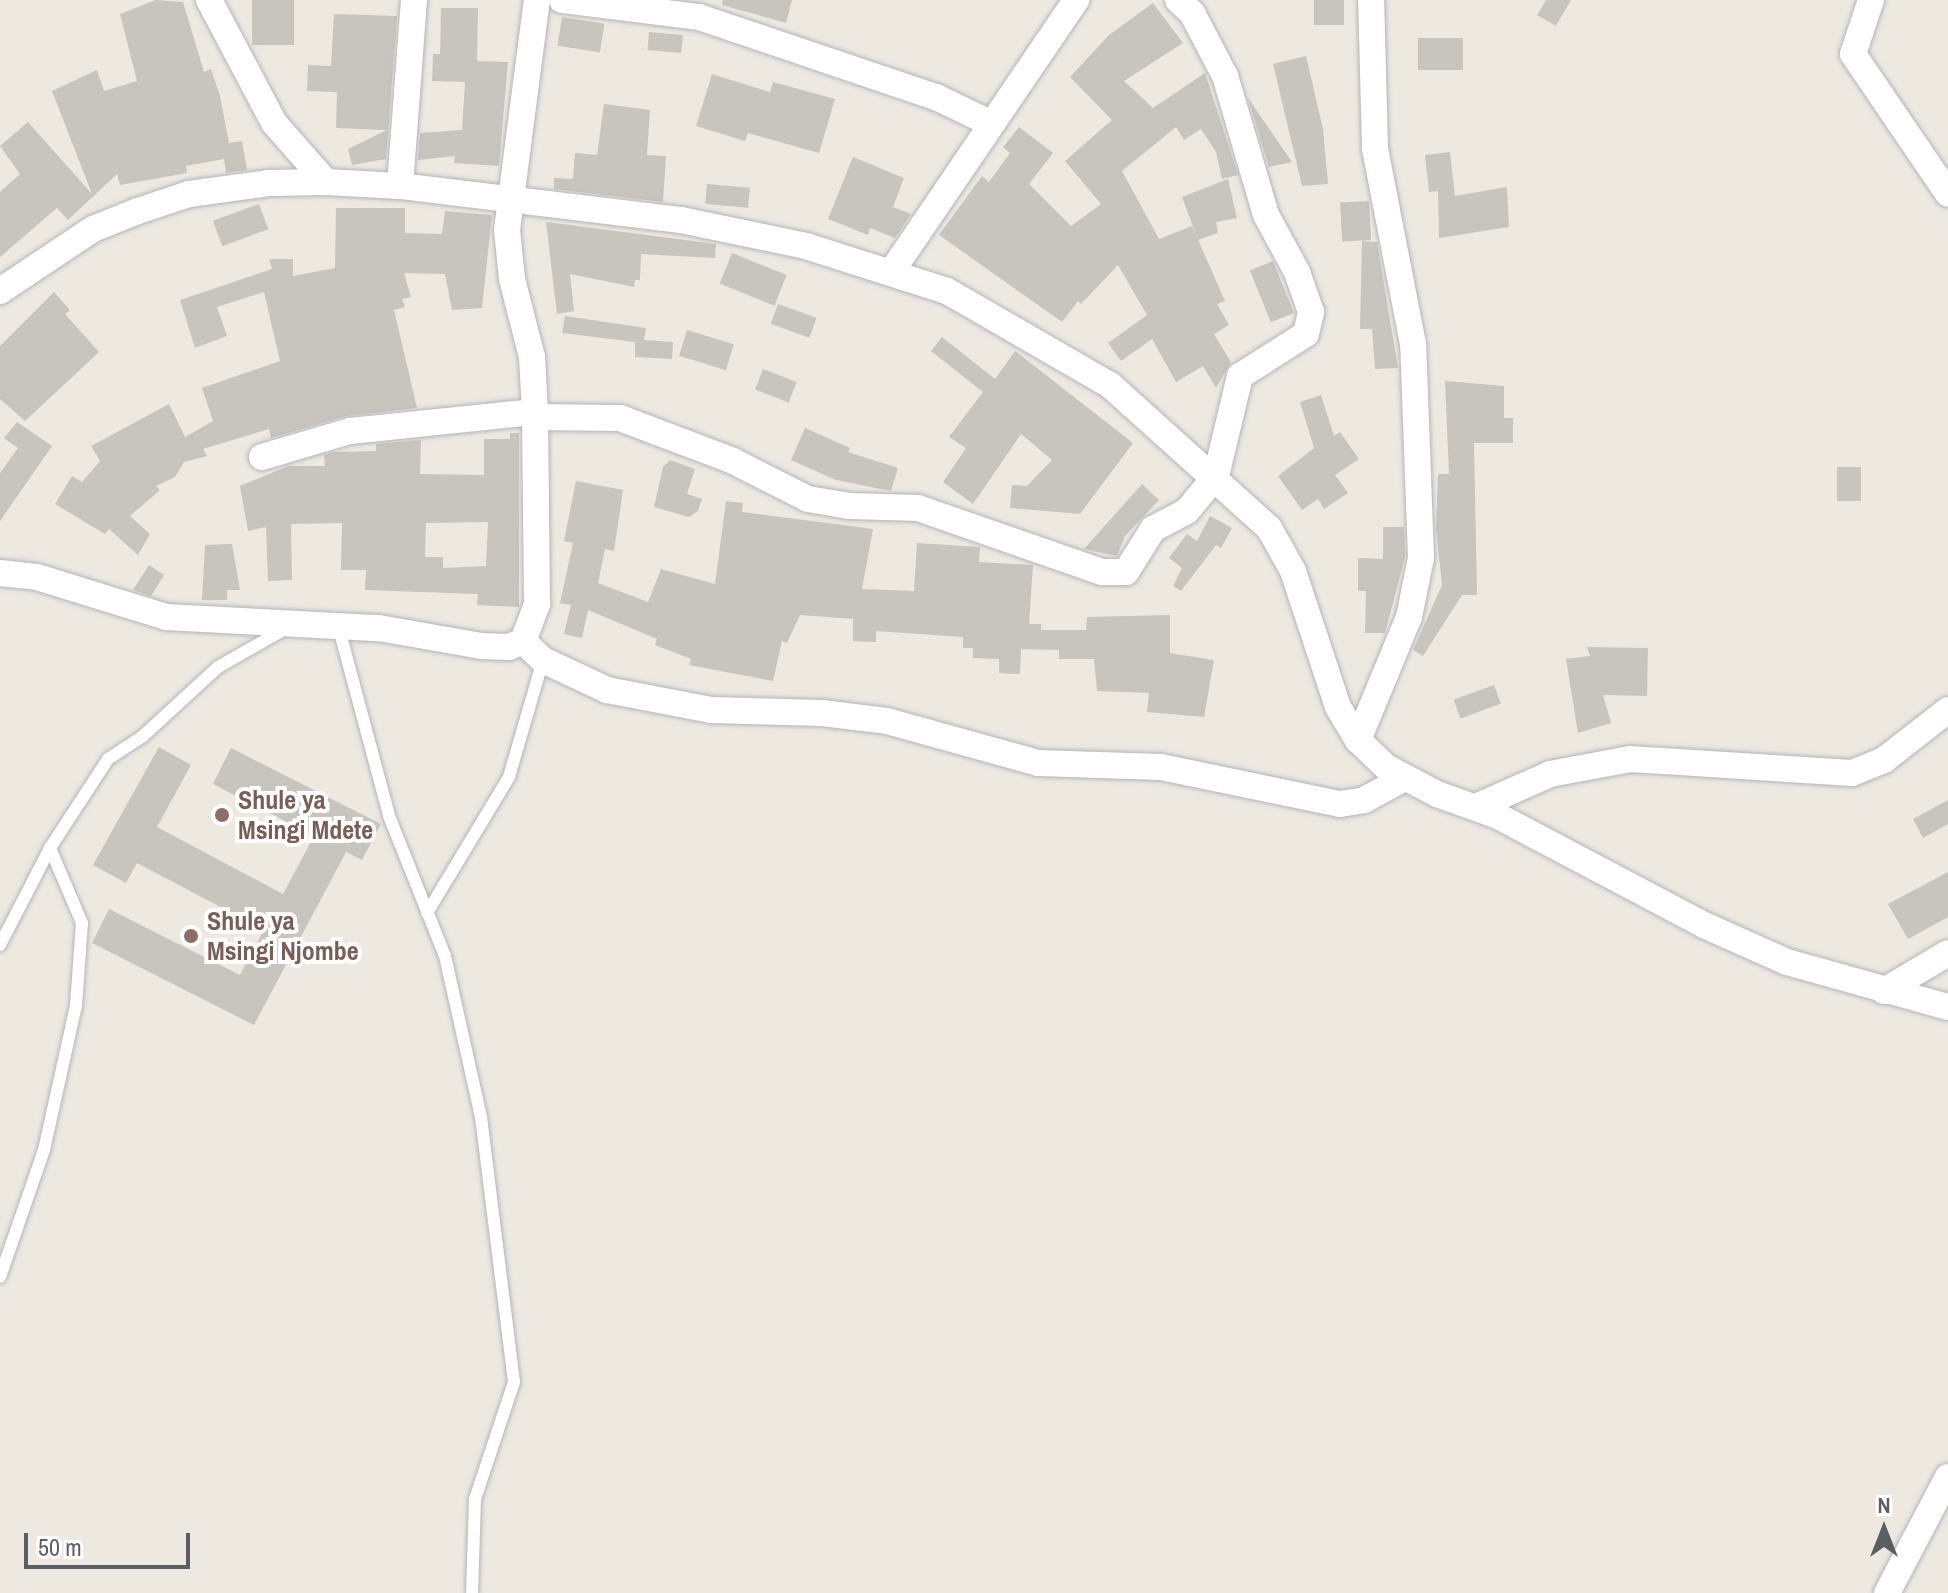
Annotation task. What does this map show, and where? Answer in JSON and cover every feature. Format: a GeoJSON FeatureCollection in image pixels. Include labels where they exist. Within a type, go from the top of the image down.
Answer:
{"type":"FeatureCollection","features":[{"type":"Feature","properties":{"kind":"street"},"geometry":{"type":"LineString","coordinates":[[209,0],[274,123],[326,182]]}},
{"type":"Feature","properties":{"kind":"street"},"geometry":{"type":"LineString","coordinates":[[400,186],[414,0]]}},
{"type":"Feature","properties":{"kind":"street"},"geometry":{"type":"LineString","coordinates":[[0,573],[37,577],[166,617],[338,625],[481,646],[509,647],[523,641],[537,604],[535,415],[532,357],[507,250],[537,0]]}},
{"type":"Feature","properties":{"kind":"street"},"geometry":{"type":"LineString","coordinates":[[562,0],[699,17],[936,97],[990,123]]}},
{"type":"Feature","properties":{"kind":"street"},"geometry":{"type":"LineString","coordinates":[[892,271],[1076,0]]}},
{"type":"Feature","properties":{"kind":"street"},"geometry":{"type":"LineString","coordinates":[[262,457],[350,431],[535,415],[620,418],[733,461],[808,499],[918,508],[1117,575],[1129,569],[1153,529],[1187,511],[1216,476],[1240,376],[1306,334],[1311,312],[1297,272],[1266,215],[1225,76],[1192,13],[1178,0]]}},
{"type":"Feature","properties":{"kind":"street"},"geometry":{"type":"LineString","coordinates":[[1358,740],[1414,599],[1422,535],[1413,344],[1375,148],[1371,0]]}},
{"type":"Feature","properties":{"kind":"street"},"geometry":{"type":"LineString","coordinates":[[1871,0],[1853,54],[1948,194]]}},
{"type":"Feature","properties":{"kind":"street"},"geometry":{"type":"LineString","coordinates":[[0,291],[93,229],[138,211],[189,194],[268,183],[326,182],[400,186],[696,222],[892,271],[947,291],[1110,385],[1216,476],[1282,547],[1338,707],[1358,740],[1403,779],[1476,807],[1704,925],[1787,962],[1948,1007]]}},
{"type":"Feature","properties":{"kind":"street"},"geometry":{"type":"LineString","coordinates":[[523,641],[543,660],[578,680],[667,704],[887,721],[1038,763],[1161,767],[1340,804],[1364,800],[1403,779]]}},
{"type":"Feature","properties":{"kind":"street"},"geometry":{"type":"LineString","coordinates":[[1476,807],[1550,774],[1630,759],[1852,773],[1884,760],[1948,710]]}},
{"type":"Feature","properties":{"kind":"street"},"geometry":{"type":"LineString","coordinates":[[1884,991],[1948,953]]}},
{"type":"Feature","properties":{"kind":"street"},"geometry":{"type":"LineString","coordinates":[[1887,1593],[1948,1477]]}},
{"type":"Feature","properties":{"kind":"lane"},"geometry":{"type":"LineString","coordinates":[[0,945],[50,848],[108,759],[143,736],[218,667],[299,622]]}},
{"type":"Feature","properties":{"kind":"lane"},"geometry":{"type":"LineString","coordinates":[[338,625],[389,816],[445,956],[481,1117],[514,1382],[475,1499],[472,1593]]}},
{"type":"Feature","properties":{"kind":"lane"},"geometry":{"type":"LineString","coordinates":[[427,913],[509,777],[543,660]]}},
{"type":"Feature","properties":{"kind":"lane"},"geometry":{"type":"LineString","coordinates":[[0,1277],[44,1150],[76,1006],[82,923],[50,848]]}},
{"type":"Feature","properties":{"kind":"building"},"geometry":{"type":"Polygon","coordinates":[[[156,0],[183,2],[204,72],[211,69],[220,96],[229,143],[242,141],[247,170],[226,173],[224,159],[186,166],[187,173],[120,185],[117,174],[68,220],[57,208],[0,257],[0,192],[20,174],[0,146],[28,122],[92,194],[52,91],[97,70],[104,91],[137,81],[120,14],[156,0]]]}},
{"type":"Feature","properties":{"kind":"building"},"geometry":{"type":"Polygon","coordinates":[[[252,0],[294,0],[294,45],[252,45],[252,0]]]}},
{"type":"Feature","properties":{"kind":"building"},"geometry":{"type":"Polygon","coordinates":[[[723,0],[792,0],[786,23],[722,5],[723,0]]]}},
{"type":"Feature","properties":{"kind":"building"},"geometry":{"type":"Polygon","coordinates":[[[1314,0],[1344,0],[1344,25],[1314,25],[1314,0]]]}},
{"type":"Feature","properties":{"kind":"building"},"geometry":{"type":"Polygon","coordinates":[[[1546,0],[1571,0],[1556,26],[1537,15],[1546,0]]]}},
{"type":"Feature","properties":{"kind":"building"},"geometry":{"type":"Polygon","coordinates":[[[1153,3],[1183,43],[1124,81],[1153,108],[1205,73],[1238,175],[1222,179],[1216,152],[1201,129],[1184,140],[1176,127],[1122,171],[1159,239],[1192,226],[1225,301],[1217,304],[1229,325],[1214,334],[1231,362],[1216,388],[1203,366],[1176,382],[1152,339],[1121,361],[1108,343],[1147,315],[1118,265],[1081,304],[1078,301],[1062,322],[939,235],[982,176],[989,182],[1010,153],[1003,147],[1019,127],[1053,153],[1029,184],[1071,226],[1101,204],[1065,161],[1112,120],[1070,77],[1109,35],[1153,3]]]}},
{"type":"Feature","properties":{"kind":"building"},"geometry":{"type":"Polygon","coordinates":[[[441,8],[478,8],[477,61],[508,62],[499,166],[454,163],[455,156],[418,160],[420,133],[462,130],[465,82],[432,81],[433,54],[440,54],[441,8]]]}},
{"type":"Feature","properties":{"kind":"building"},"geometry":{"type":"Polygon","coordinates":[[[334,14],[397,16],[386,159],[352,165],[348,149],[387,130],[336,128],[337,92],[307,91],[308,65],[331,66],[334,14]]]}},
{"type":"Feature","properties":{"kind":"building"},"geometry":{"type":"Polygon","coordinates":[[[562,17],[604,24],[600,52],[557,46],[562,17]]]}},
{"type":"Feature","properties":{"kind":"building"},"geometry":{"type":"Polygon","coordinates":[[[649,32],[683,35],[681,53],[647,50],[649,32]]]}},
{"type":"Feature","properties":{"kind":"building"},"geometry":{"type":"Polygon","coordinates":[[[1418,38],[1463,38],[1463,70],[1418,70],[1418,38]]]}},
{"type":"Feature","properties":{"kind":"building"},"geometry":{"type":"Polygon","coordinates":[[[1306,56],[1323,129],[1328,184],[1302,186],[1273,64],[1306,56]]]}},
{"type":"Feature","properties":{"kind":"building"},"geometry":{"type":"Polygon","coordinates":[[[712,74],[770,92],[773,82],[835,99],[819,153],[748,133],[745,141],[696,126],[712,74]]]}},
{"type":"Feature","properties":{"kind":"building"},"geometry":{"type":"Polygon","coordinates":[[[1248,98],[1292,162],[1269,167],[1248,98]]]}},
{"type":"Feature","properties":{"kind":"building"},"geometry":{"type":"Polygon","coordinates":[[[604,104],[650,110],[647,155],[666,156],[663,202],[554,189],[554,178],[573,179],[575,153],[597,155],[604,104]]]}},
{"type":"Feature","properties":{"kind":"building"},"geometry":{"type":"Polygon","coordinates":[[[1450,152],[1455,196],[1507,187],[1509,227],[1439,238],[1438,191],[1429,192],[1425,155],[1450,152]]]}},
{"type":"Feature","properties":{"kind":"building"},"geometry":{"type":"Polygon","coordinates":[[[853,157],[904,178],[893,207],[911,214],[895,238],[870,228],[868,235],[828,219],[853,157]]]}},
{"type":"Feature","properties":{"kind":"building"},"geometry":{"type":"Polygon","coordinates":[[[1228,179],[1237,218],[1216,222],[1218,233],[1198,240],[1182,197],[1228,179]]]}},
{"type":"Feature","properties":{"kind":"building"},"geometry":{"type":"Polygon","coordinates":[[[707,184],[750,188],[748,208],[705,204],[707,184]]]}},
{"type":"Feature","properties":{"kind":"building"},"geometry":{"type":"Polygon","coordinates":[[[1369,201],[1371,240],[1342,241],[1340,203],[1369,201]]]}},
{"type":"Feature","properties":{"kind":"building"},"geometry":{"type":"Polygon","coordinates":[[[259,204],[268,229],[222,246],[213,221],[259,204]]]}},
{"type":"Feature","properties":{"kind":"building"},"geometry":{"type":"Polygon","coordinates":[[[336,208],[405,208],[405,233],[442,234],[445,211],[492,215],[482,308],[452,310],[445,274],[404,273],[411,297],[402,299],[405,307],[394,310],[417,408],[346,416],[271,438],[269,429],[203,449],[207,456],[184,462],[175,477],[156,486],[160,490],[130,516],[150,534],[138,555],[109,529],[105,534],[55,504],[72,476],[82,482],[100,461],[91,446],[169,404],[185,437],[213,421],[202,388],[280,361],[264,292],[217,307],[227,336],[195,348],[180,300],[272,269],[269,259],[293,259],[293,276],[335,268],[336,208]]]}},
{"type":"Feature","properties":{"kind":"building"},"geometry":{"type":"Polygon","coordinates":[[[546,222],[716,244],[715,258],[641,254],[640,280],[635,280],[634,287],[570,274],[574,311],[557,314],[546,222]]]}},
{"type":"Feature","properties":{"kind":"building"},"geometry":{"type":"Polygon","coordinates":[[[1362,241],[1377,242],[1398,368],[1375,369],[1372,329],[1360,329],[1362,241]]]}},
{"type":"Feature","properties":{"kind":"building"},"geometry":{"type":"Polygon","coordinates":[[[732,253],[787,275],[774,306],[720,284],[732,253]]]}},
{"type":"Feature","properties":{"kind":"building"},"geometry":{"type":"Polygon","coordinates":[[[1273,261],[1294,313],[1271,322],[1250,270],[1273,261]]]}},
{"type":"Feature","properties":{"kind":"building"},"geometry":{"type":"Polygon","coordinates":[[[54,292],[70,310],[65,314],[99,352],[25,421],[0,399],[0,346],[54,292]]]}},
{"type":"Feature","properties":{"kind":"building"},"geometry":{"type":"Polygon","coordinates":[[[778,304],[817,318],[809,338],[771,324],[778,304]]]}},
{"type":"Feature","properties":{"kind":"building"},"geometry":{"type":"Polygon","coordinates":[[[565,316],[646,328],[644,340],[673,342],[672,359],[635,357],[635,342],[562,333],[565,316]]]}},
{"type":"Feature","properties":{"kind":"building"},"geometry":{"type":"Polygon","coordinates":[[[687,330],[734,344],[726,370],[679,356],[687,330]]]}},
{"type":"Feature","properties":{"kind":"building"},"geometry":{"type":"Polygon","coordinates":[[[942,337],[995,379],[1015,351],[1133,443],[1080,514],[1010,508],[1012,485],[1027,486],[1052,460],[1021,434],[973,504],[943,482],[966,448],[949,437],[983,392],[931,351],[942,337]]]}},
{"type":"Feature","properties":{"kind":"building"},"geometry":{"type":"Polygon","coordinates":[[[763,369],[797,382],[789,402],[755,390],[763,369]]]}},
{"type":"Feature","properties":{"kind":"building"},"geometry":{"type":"Polygon","coordinates":[[[1445,381],[1504,386],[1504,418],[1513,418],[1513,443],[1474,443],[1477,595],[1462,595],[1423,656],[1413,650],[1442,585],[1436,528],[1438,474],[1449,474],[1445,381]]]}},
{"type":"Feature","properties":{"kind":"building"},"geometry":{"type":"Polygon","coordinates":[[[1321,395],[1334,436],[1340,432],[1359,459],[1335,475],[1348,493],[1324,509],[1318,499],[1302,510],[1278,476],[1314,448],[1300,402],[1321,395]]]}},
{"type":"Feature","properties":{"kind":"building"},"geometry":{"type":"Polygon","coordinates":[[[17,422],[52,446],[0,521],[0,473],[18,448],[4,438],[17,422]]]}},
{"type":"Feature","properties":{"kind":"building"},"geometry":{"type":"Polygon","coordinates":[[[805,428],[850,448],[848,452],[898,468],[891,491],[836,480],[791,460],[805,428]]]}},
{"type":"Feature","properties":{"kind":"building"},"geometry":{"type":"Polygon","coordinates":[[[510,433],[519,433],[519,607],[477,605],[478,594],[365,590],[366,570],[341,570],[342,523],[291,524],[292,580],[268,581],[266,527],[248,531],[240,486],[288,466],[325,466],[324,455],[334,452],[376,451],[376,444],[421,440],[420,474],[484,475],[484,439],[510,439],[510,433]],[[488,522],[426,523],[425,557],[443,557],[443,568],[486,566],[488,522]]]}},
{"type":"Feature","properties":{"kind":"building"},"geometry":{"type":"Polygon","coordinates":[[[670,460],[695,469],[687,494],[702,499],[698,511],[689,517],[654,507],[663,467],[670,460]]]}},
{"type":"Feature","properties":{"kind":"building"},"geometry":{"type":"Polygon","coordinates":[[[1837,467],[1861,467],[1861,501],[1837,501],[1837,467]]]}},
{"type":"Feature","properties":{"kind":"building"},"geometry":{"type":"Polygon","coordinates":[[[576,481],[623,490],[614,551],[605,549],[598,583],[648,602],[661,569],[715,584],[726,501],[743,503],[742,512],[873,529],[862,589],[914,591],[917,543],[980,547],[979,562],[1033,565],[1029,624],[1041,624],[1041,630],[1086,630],[1087,617],[1170,615],[1170,653],[1214,660],[1204,717],[1147,712],[1149,693],[1097,691],[1094,659],[1059,659],[1059,650],[1021,649],[1020,674],[999,673],[999,659],[973,658],[973,648],[963,648],[963,637],[876,631],[876,642],[853,641],[853,619],[800,615],[787,643],[782,641],[773,681],[689,665],[691,659],[655,645],[657,639],[588,610],[582,638],[564,634],[571,605],[560,603],[573,543],[564,541],[576,481]]]}},
{"type":"Feature","properties":{"kind":"building"},"geometry":{"type":"Polygon","coordinates":[[[1142,484],[1159,500],[1125,536],[1117,556],[1084,549],[1142,484]]]}},
{"type":"Feature","properties":{"kind":"building"},"geometry":{"type":"Polygon","coordinates":[[[1210,516],[1232,528],[1221,548],[1216,545],[1181,591],[1173,586],[1182,568],[1169,558],[1187,534],[1197,541],[1210,516]]]}},
{"type":"Feature","properties":{"kind":"building"},"geometry":{"type":"Polygon","coordinates":[[[1383,527],[1404,527],[1405,557],[1385,633],[1365,633],[1366,591],[1358,591],[1358,558],[1383,559],[1383,527]]]}},
{"type":"Feature","properties":{"kind":"building"},"geometry":{"type":"Polygon","coordinates":[[[232,544],[240,590],[227,590],[227,600],[202,600],[205,545],[232,544]]]}},
{"type":"Feature","properties":{"kind":"building"},"geometry":{"type":"Polygon","coordinates":[[[149,565],[164,575],[151,596],[133,590],[149,565]]]}},
{"type":"Feature","properties":{"kind":"building"},"geometry":{"type":"Polygon","coordinates":[[[1587,647],[1648,648],[1647,696],[1603,695],[1611,723],[1578,733],[1566,659],[1590,656],[1587,647]]]}},
{"type":"Feature","properties":{"kind":"building"},"geometry":{"type":"Polygon","coordinates":[[[1494,685],[1501,704],[1460,719],[1454,700],[1494,685]]]}},
{"type":"Feature","properties":{"kind":"building"},"geometry":{"type":"Polygon","coordinates":[[[159,747],[191,765],[157,827],[283,894],[314,836],[213,784],[231,748],[381,824],[362,860],[346,852],[254,1025],[92,943],[109,909],[240,975],[264,930],[137,863],[126,883],[93,865],[159,747]]]}},
{"type":"Feature","properties":{"kind":"building"},"geometry":{"type":"Polygon","coordinates":[[[1948,800],[1948,824],[1923,838],[1913,819],[1948,800]]]}},
{"type":"Feature","properties":{"kind":"building"},"geometry":{"type":"Polygon","coordinates":[[[1948,872],[1948,917],[1908,939],[1888,904],[1948,872]]]}},
{"type":"Feature","properties":{"kind":"place","name":"Shule ya Msingi Mdete"},"geometry":{"type":"Point","coordinates":[222,815]}},
{"type":"Feature","properties":{"kind":"place","name":"Shule ya Msingi Njombe"},"geometry":{"type":"Point","coordinates":[191,936]}}]}
